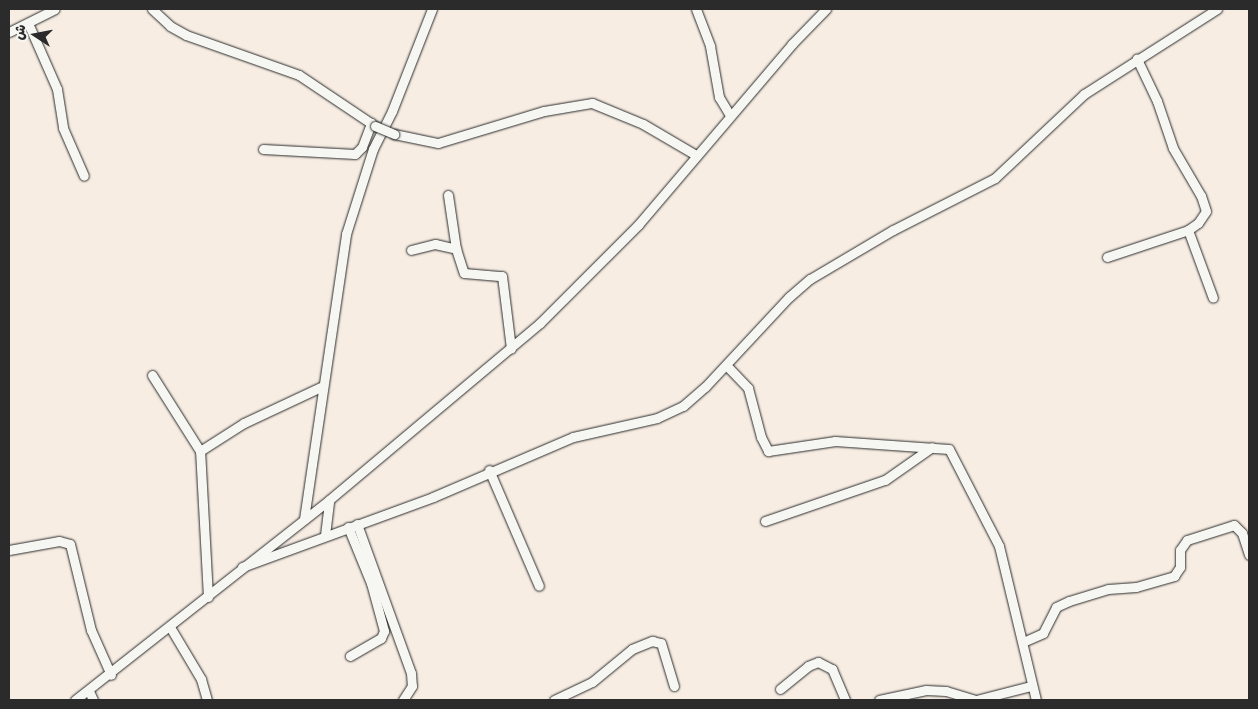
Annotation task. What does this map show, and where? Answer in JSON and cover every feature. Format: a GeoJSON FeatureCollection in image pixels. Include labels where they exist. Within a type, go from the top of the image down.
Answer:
{"type":"FeatureCollection","features":[{"type":"Feature","properties":{"kind":"street"},"geometry":{"type":"LineString","coordinates":[[9,32],[55,9]]}},
{"type":"Feature","properties":{"kind":"street"},"geometry":{"type":"LineString","coordinates":[[152,9],[170,26],[186,35],[299,75],[373,125],[394,134],[438,143],[544,112],[592,104],[644,124],[696,155]]}},
{"type":"Feature","properties":{"kind":"street"},"geometry":{"type":"LineString","coordinates":[[304,519],[346,234],[373,149],[392,110],[432,9]]}},
{"type":"Feature","properties":{"kind":"street"},"geometry":{"type":"LineString","coordinates":[[696,9],[710,46],[719,96],[730,115]]}},
{"type":"Feature","properties":{"kind":"street"},"geometry":{"type":"LineString","coordinates":[[75,700],[111,675],[208,597],[242,567],[329,500],[511,348],[603,262],[730,115],[826,9]]}},
{"type":"Feature","properties":{"kind":"street"},"geometry":{"type":"LineString","coordinates":[[242,567],[433,497],[489,470],[594,430],[671,412],[692,399],[789,297],[810,279],[877,238],[995,178],[1084,94],[1217,9]]}},
{"type":"Feature","properties":{"kind":"street"},"geometry":{"type":"LineString","coordinates":[[28,23],[57,90],[63,128],[84,176]]}},
{"type":"Feature","properties":{"kind":"street"},"geometry":{"type":"LineString","coordinates":[[1107,258],[1188,230],[1203,217],[1205,204],[1185,174],[1137,59]]}},
{"type":"Feature","properties":{"kind":"street"},"geometry":{"type":"LineString","coordinates":[[263,149],[355,154],[362,147],[373,125]]}},
{"type":"Feature","properties":{"kind":"street"},"geometry":{"type":"LineString","coordinates":[[448,195],[456,249],[464,274],[502,276],[511,348]]}},
{"type":"Feature","properties":{"kind":"street"},"geometry":{"type":"LineString","coordinates":[[1188,230],[1213,298]]}},
{"type":"Feature","properties":{"kind":"street"},"geometry":{"type":"LineString","coordinates":[[410,250],[435,244],[456,249]]}},
{"type":"Feature","properties":{"kind":"street"},"geometry":{"type":"LineString","coordinates":[[726,365],[748,388],[760,438],[768,451],[836,441],[943,447],[954,455],[991,528],[1005,565],[1031,686],[1036,700]]}},
{"type":"Feature","properties":{"kind":"street"},"geometry":{"type":"LineString","coordinates":[[152,375],[200,451],[208,597]]}},
{"type":"Feature","properties":{"kind":"street"},"geometry":{"type":"LineString","coordinates":[[200,451],[244,423],[323,386]]}},
{"type":"Feature","properties":{"kind":"street"},"geometry":{"type":"LineString","coordinates":[[765,521],[885,480],[932,447]]}},
{"type":"Feature","properties":{"kind":"street"},"geometry":{"type":"LineString","coordinates":[[489,470],[539,586]]}},
{"type":"Feature","properties":{"kind":"street"},"geometry":{"type":"LineString","coordinates":[[325,535],[329,500]]}},
{"type":"Feature","properties":{"kind":"street"},"geometry":{"type":"LineString","coordinates":[[1023,642],[1043,633],[1056,607],[1069,601],[1108,589],[1136,587],[1174,576],[1180,567],[1182,545],[1204,534],[1234,524],[1242,533],[1249,555]]}},
{"type":"Feature","properties":{"kind":"street"},"geometry":{"type":"LineString","coordinates":[[350,656],[381,638],[384,631],[353,526]]}},
{"type":"Feature","properties":{"kind":"street"},"geometry":{"type":"LineString","coordinates":[[353,526],[411,673],[412,686],[403,700]]}},
{"type":"Feature","properties":{"kind":"street"},"geometry":{"type":"LineString","coordinates":[[9,550],[59,541],[70,544],[93,636],[111,675]]}},
{"type":"Feature","properties":{"kind":"street"},"geometry":{"type":"LineString","coordinates":[[170,627],[201,678],[207,700]]}},
{"type":"Feature","properties":{"kind":"street"},"geometry":{"type":"LineString","coordinates":[[554,700],[592,682],[632,649],[652,641],[661,643],[674,686]]}},
{"type":"Feature","properties":{"kind":"street"},"geometry":{"type":"LineString","coordinates":[[780,689],[808,666],[818,662],[832,669],[844,700]]}},
{"type":"Feature","properties":{"kind":"street"},"geometry":{"type":"LineString","coordinates":[[879,700],[926,690],[946,690],[976,700],[1031,686]]}},
{"type":"Feature","properties":{"kind":"street"},"geometry":{"type":"LineString","coordinates":[[88,691],[93,700]]}}]}
